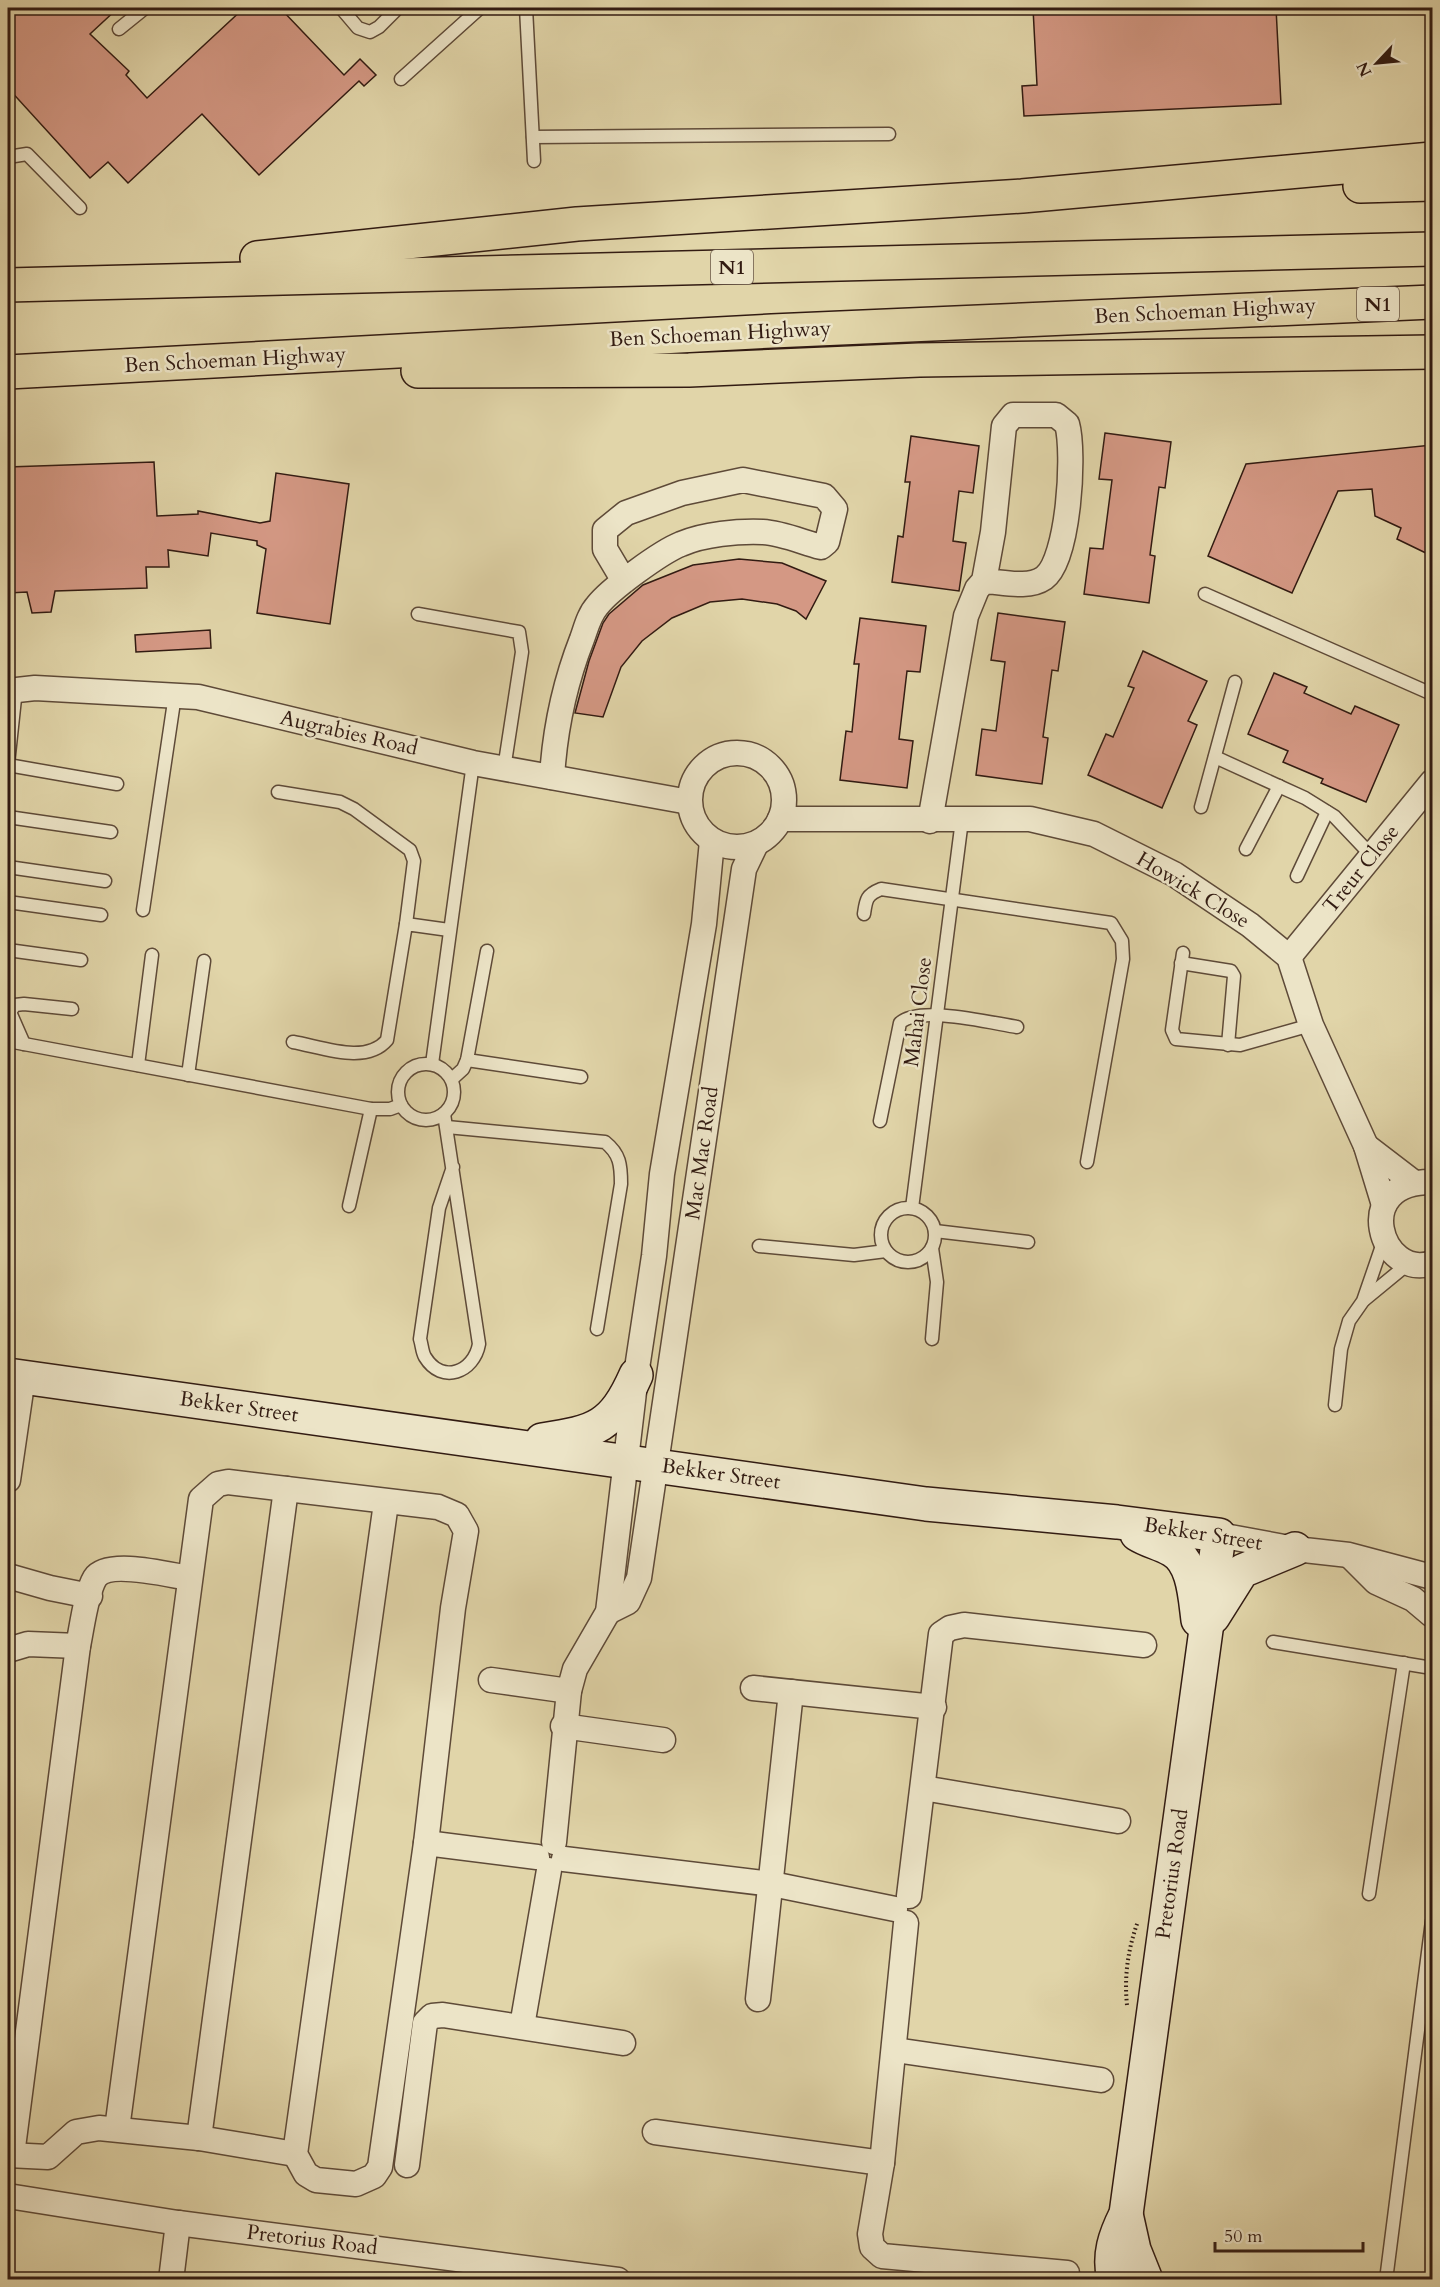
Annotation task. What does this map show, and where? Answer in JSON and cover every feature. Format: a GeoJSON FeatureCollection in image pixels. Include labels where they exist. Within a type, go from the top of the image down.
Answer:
{"type":"FeatureCollection","features":[{"type":"Feature","properties":{"kind":"highway"},"geometry":{"type":"LineString","coordinates":[[19,284],[577,224],[1022,196],[1432,159]]}},
{"type":"Feature","properties":{"kind":"highway"},"geometry":{"type":"LineString","coordinates":[[1022,196],[1432,184]]}},
{"type":"Feature","properties":{"kind":"highway","name":"N1"},"geometry":{"type":"LineString","coordinates":[[19,284],[1264,255],[1432,249]]}},
{"type":"Feature","properties":{"kind":"highway","name":"Ben Schoeman Highway"},"geometry":{"type":"LineString","coordinates":[[8,372],[796,330],[1432,302]]}},
{"type":"Feature","properties":{"kind":"highway"},"geometry":{"type":"LineString","coordinates":[[8,372],[689,370],[1432,337]]}},
{"type":"Feature","properties":{"kind":"highway"},"geometry":{"type":"LineString","coordinates":[[919,360],[1432,351]]}},
{"type":"Feature","properties":{"kind":"street"},"geometry":{"type":"LineString","coordinates":[[930,821],[966,616],[977,589],[984,581],[993,532],[1004,426],[1013,415],[1056,415],[1067,424],[1071,455],[1064,528],[1056,560],[1044,577],[1031,584],[984,581]]}},
{"type":"Feature","properties":{"kind":"street"},"geometry":{"type":"LineString","coordinates":[[552,777],[555,730],[566,679],[596,606],[624,582],[681,544],[700,539],[740,532],[765,532],[821,547],[827,542],[835,509],[824,496],[743,480],[682,493],[626,513],[605,530],[605,549],[624,582]]}},
{"type":"Feature","properties":{"kind":"street","name":"Augrabies Road"},"geometry":{"type":"LineString","coordinates":[[12,690],[198,697],[473,763],[689,802]]}},
{"type":"Feature","properties":{"kind":"street"},"geometry":{"type":"LineString","coordinates":[[739,753],[755,756],[768,764],[778,777],[784,792],[780,819],[770,836],[756,844],[734,848],[712,841],[700,831],[692,817],[689,802],[691,786],[698,772],[709,761],[723,754],[739,753]]}},
{"type":"Feature","properties":{"kind":"street","name":"Treur Close"},"geometry":{"type":"LineString","coordinates":[[1289,957],[1432,782]]}},
{"type":"Feature","properties":{"kind":"street","name":"Howick Close"},"geometry":{"type":"LineString","coordinates":[[780,819],[930,821],[1030,819],[1094,834],[1174,874],[1250,925],[1289,957]]}},
{"type":"Feature","properties":{"kind":"street","name":"Mac Mac Road"},"geometry":{"type":"LineString","coordinates":[[608,1612],[636,1375],[654,1256],[662,1174],[704,924],[712,841]]}},
{"type":"Feature","properties":{"kind":"street","name":"Mac Mac Road"},"geometry":{"type":"LineString","coordinates":[[608,1612],[628,1602],[639,1578],[744,869],[756,844]]}},
{"type":"Feature","properties":{"kind":"street"},"geometry":{"type":"LineString","coordinates":[[1289,957],[1311,1025],[1366,1146],[1384,1205]]}},
{"type":"Feature","properties":{"kind":"street"},"geometry":{"type":"LineString","coordinates":[[1366,1146],[1423,1182]]}},
{"type":"Feature","properties":{"kind":"street"},"geometry":{"type":"LineString","coordinates":[[662,1174],[698,1180]]}},
{"type":"Feature","properties":{"kind":"street"},"geometry":{"type":"LineString","coordinates":[[1423,1182],[1395,1191],[1384,1205],[1380,1222],[1384,1240],[1394,1254],[1425,1267]]}},
{"type":"Feature","properties":{"kind":"street"},"geometry":{"type":"LineString","coordinates":[[511,1444],[577,1435],[600,1426],[624,1402],[636,1375]]}},
{"type":"Feature","properties":{"kind":"street"},"geometry":{"type":"LineString","coordinates":[[8,1480],[15,1376]]}},
{"type":"Feature","properties":{"kind":"street","name":"Bekker Street"},"geometry":{"type":"LineString","coordinates":[[15,1376],[926,1504],[1117,1521],[1219,1535],[1295,1549],[1349,1555],[1432,1577]]}},
{"type":"Feature","properties":{"kind":"street"},"geometry":{"type":"LineString","coordinates":[[117,2129],[198,1505],[210,1488],[228,1482],[386,1503],[424,1505],[447,1510],[461,1519],[466,1530],[453,1608],[426,1843],[380,2167],[374,2176],[356,2184],[316,2180],[306,2174],[295,2154],[386,1503]]}},
{"type":"Feature","properties":{"kind":"street"},"geometry":{"type":"LineString","coordinates":[[199,2138],[286,1489]]}},
{"type":"Feature","properties":{"kind":"street"},"geometry":{"type":"LineString","coordinates":[[1117,1521],[1180,1557],[1188,1569],[1205,1637]]}},
{"type":"Feature","properties":{"kind":"street","name":"Pretorius Road"},"geometry":{"type":"LineString","coordinates":[[1114,2280],[1110,2258],[1115,2237],[1126,2214],[1219,1535]]}},
{"type":"Feature","properties":{"kind":"street"},"geometry":{"type":"LineString","coordinates":[[1205,1637],[1242,1571],[1295,1549]]}},
{"type":"Feature","properties":{"kind":"street"},"geometry":{"type":"LineString","coordinates":[[1349,1555],[1377,1582],[1413,1599],[1432,1615]]}},
{"type":"Feature","properties":{"kind":"street"},"geometry":{"type":"LineString","coordinates":[[189,1578],[114,1567],[97,1576],[90,1596],[78,1646],[10,2155],[48,2157],[76,2132],[99,2128],[199,2138],[295,2154]]}},
{"type":"Feature","properties":{"kind":"street"},"geometry":{"type":"LineString","coordinates":[[8,1576],[28,1583],[90,1596]]}},
{"type":"Feature","properties":{"kind":"street"},"geometry":{"type":"LineString","coordinates":[[522,2026],[551,1857],[563,1726],[569,1691],[575,1669],[608,1612]]}},
{"type":"Feature","properties":{"kind":"street"},"geometry":{"type":"LineString","coordinates":[[1067,2273],[882,2256],[876,2253],[870,2234],[882,2163],[895,2049],[903,1909],[923,1788],[941,1634],[950,1628],[964,1625],[1144,1645]]}},
{"type":"Feature","properties":{"kind":"street"},"geometry":{"type":"LineString","coordinates":[[8,1650],[28,1644],[78,1646]]}},
{"type":"Feature","properties":{"kind":"street"},"geometry":{"type":"LineString","coordinates":[[491,1680],[569,1691]]}},
{"type":"Feature","properties":{"kind":"street"},"geometry":{"type":"LineString","coordinates":[[753,1688],[934,1707]]}},
{"type":"Feature","properties":{"kind":"street"},"geometry":{"type":"LineString","coordinates":[[758,1999],[791,1692]]}},
{"type":"Feature","properties":{"kind":"street"},"geometry":{"type":"LineString","coordinates":[[563,1726],[663,1740]]}},
{"type":"Feature","properties":{"kind":"street"},"geometry":{"type":"LineString","coordinates":[[923,1788],[1118,1821]]}},
{"type":"Feature","properties":{"kind":"street"},"geometry":{"type":"LineString","coordinates":[[426,1843],[772,1884],[903,1909]]}},
{"type":"Feature","properties":{"kind":"street"},"geometry":{"type":"LineString","coordinates":[[407,2165],[425,2023],[429,2018],[443,2015],[623,2043]]}},
{"type":"Feature","properties":{"kind":"street"},"geometry":{"type":"LineString","coordinates":[[895,2049],[1101,2080]]}},
{"type":"Feature","properties":{"kind":"street"},"geometry":{"type":"LineString","coordinates":[[655,2132],[882,2163]]}},
{"type":"Feature","properties":{"kind":"street","name":"Pretorius Road"},"geometry":{"type":"LineString","coordinates":[[8,2196],[178,2223],[618,2280]]}},
{"type":"Feature","properties":{"kind":"street","name":"Pretorius Road"},"geometry":{"type":"LineString","coordinates":[[1126,2214],[1134,2250],[1146,2280]]}},
{"type":"Feature","properties":{"kind":"street"},"geometry":{"type":"LineString","coordinates":[[171,2280],[178,2223]]}},
{"type":"Feature","properties":{"kind":"lane"},"geometry":{"type":"LineString","coordinates":[[119,29],[145,8]]}},
{"type":"Feature","properties":{"kind":"lane"},"geometry":{"type":"LineString","coordinates":[[340,8],[358,28],[370,32],[379,27],[398,8]]}},
{"type":"Feature","properties":{"kind":"lane"},"geometry":{"type":"LineString","coordinates":[[401,79],[480,8]]}},
{"type":"Feature","properties":{"kind":"lane"},"geometry":{"type":"LineString","coordinates":[[526,8],[534,161]]}},
{"type":"Feature","properties":{"kind":"lane"},"geometry":{"type":"LineString","coordinates":[[533,137],[888,134]]}},
{"type":"Feature","properties":{"kind":"lane"},"geometry":{"type":"LineString","coordinates":[[8,157],[27,154],[80,208]]}},
{"type":"Feature","properties":{"kind":"lane"},"geometry":{"type":"LineString","coordinates":[[1205,594],[1432,694]]}},
{"type":"Feature","properties":{"kind":"lane"},"geometry":{"type":"LineString","coordinates":[[418,614],[519,632],[522,652],[504,769]]}},
{"type":"Feature","properties":{"kind":"lane"},"geometry":{"type":"LineString","coordinates":[[1201,807],[1234,682]]}},
{"type":"Feature","properties":{"kind":"lane"},"geometry":{"type":"LineString","coordinates":[[12,690],[8,765],[117,784]]}},
{"type":"Feature","properties":{"kind":"lane"},"geometry":{"type":"LineString","coordinates":[[142,910],[175,695]]}},
{"type":"Feature","properties":{"kind":"lane"},"geometry":{"type":"LineString","coordinates":[[1215,757],[1279,786],[1327,812],[1372,856]]}},
{"type":"Feature","properties":{"kind":"lane"},"geometry":{"type":"LineString","coordinates":[[432,1064],[473,763]]}},
{"type":"Feature","properties":{"kind":"lane"},"geometry":{"type":"LineString","coordinates":[[1246,849],[1279,786]]}},
{"type":"Feature","properties":{"kind":"lane"},"geometry":{"type":"LineString","coordinates":[[278,792],[340,802],[354,809],[410,850],[414,861],[387,1040],[380,1049],[369,1053],[355,1053],[293,1042]]}},
{"type":"Feature","properties":{"kind":"lane"},"geometry":{"type":"LineString","coordinates":[[1297,876],[1327,812]]}},
{"type":"Feature","properties":{"kind":"lane"},"geometry":{"type":"LineString","coordinates":[[8,817],[111,832]]}},
{"type":"Feature","properties":{"kind":"lane","name":"Mahai Close"},"geometry":{"type":"LineString","coordinates":[[912,1208],[962,820]]}},
{"type":"Feature","properties":{"kind":"lane"},"geometry":{"type":"LineString","coordinates":[[8,867],[105,882]]}},
{"type":"Feature","properties":{"kind":"lane"},"geometry":{"type":"LineString","coordinates":[[864,915],[866,899],[870,893],[880,890],[952,898],[1111,923],[1122,942],[1124,959],[1087,1162]]}},
{"type":"Feature","properties":{"kind":"lane"},"geometry":{"type":"LineString","coordinates":[[8,902],[101,915]]}},
{"type":"Feature","properties":{"kind":"lane"},"geometry":{"type":"LineString","coordinates":[[406,924],[449,930]]}},
{"type":"Feature","properties":{"kind":"lane"},"geometry":{"type":"LineString","coordinates":[[8,950],[81,960]]}},
{"type":"Feature","properties":{"kind":"lane"},"geometry":{"type":"LineString","coordinates":[[452,1079],[463,1069],[468,1060],[487,951]]}},
{"type":"Feature","properties":{"kind":"lane"},"geometry":{"type":"LineString","coordinates":[[138,1065],[152,955]]}},
{"type":"Feature","properties":{"kind":"lane"},"geometry":{"type":"LineString","coordinates":[[1228,1045],[1234,976],[1231,971],[1182,958],[1173,1035],[1176,1038],[1228,1045],[1311,1025]]}},
{"type":"Feature","properties":{"kind":"lane"},"geometry":{"type":"LineString","coordinates":[[188,1075],[204,961]]}},
{"type":"Feature","properties":{"kind":"lane"},"geometry":{"type":"LineString","coordinates":[[24,1044],[10,1011],[15,1005],[72,1009]]}},
{"type":"Feature","properties":{"kind":"lane"},"geometry":{"type":"LineString","coordinates":[[880,1121],[900,1023],[909,1016],[937,1015],[1017,1027]]}},
{"type":"Feature","properties":{"kind":"lane"},"geometry":{"type":"LineString","coordinates":[[8,1041],[371,1109],[390,1109],[401,1105]]}},
{"type":"Feature","properties":{"kind":"lane"},"geometry":{"type":"LineString","coordinates":[[468,1060],[581,1077]]}},
{"type":"Feature","properties":{"kind":"lane"},"geometry":{"type":"LineString","coordinates":[[453,1167],[439,1208],[420,1339],[424,1356],[435,1368],[449,1374],[467,1368],[476,1357],[479,1344],[453,1167],[446,1120],[455,1092],[452,1079],[444,1069],[432,1064],[419,1064],[408,1070],[400,1080],[398,1092],[401,1105],[409,1114],[420,1120],[446,1120],[605,1142],[615,1150],[621,1163],[621,1184],[597,1329]]}},
{"type":"Feature","properties":{"kind":"lane"},"geometry":{"type":"LineString","coordinates":[[349,1206],[371,1109]]}},
{"type":"Feature","properties":{"kind":"lane"},"geometry":{"type":"LineString","coordinates":[[886,1251],[881,1231],[885,1221],[892,1213],[902,1208],[912,1208],[927,1216],[935,1231],[932,1248],[937,1282],[932,1339]]}},
{"type":"Feature","properties":{"kind":"lane"},"geometry":{"type":"LineString","coordinates":[[935,1231],[1028,1242]]}},
{"type":"Feature","properties":{"kind":"lane"},"geometry":{"type":"LineString","coordinates":[[1335,1405],[1341,1349],[1349,1321],[1363,1300],[1384,1240]]}},
{"type":"Feature","properties":{"kind":"lane"},"geometry":{"type":"LineString","coordinates":[[759,1246],[854,1255],[886,1251],[904,1262],[925,1256],[932,1248]]}},
{"type":"Feature","properties":{"kind":"lane"},"geometry":{"type":"LineString","coordinates":[[1363,1300],[1425,1267]]}},
{"type":"Feature","properties":{"kind":"lane"},"geometry":{"type":"LineString","coordinates":[[1273,1642],[1432,1668]]}},
{"type":"Feature","properties":{"kind":"lane"},"geometry":{"type":"LineString","coordinates":[[1369,1893],[1404,1663]]}},
{"type":"Feature","properties":{"kind":"lane"},"geometry":{"type":"LineString","coordinates":[[1386,2280],[1428,1983],[1432,1921]]}},
{"type":"Feature","properties":{"kind":"building"},"geometry":{"type":"Polygon","coordinates":[[[8,8],[118,8],[90,34],[129,71],[126,75],[147,98],[244,8],[280,8],[344,75],[360,59],[376,75],[364,86],[359,81],[259,175],[202,114],[128,183],[108,162],[90,178],[8,88],[8,8]]]}},
{"type":"Feature","properties":{"kind":"building"},"geometry":{"type":"Polygon","coordinates":[[[1033,8],[1276,8],[1281,104],[1024,116],[1022,86],[1037,85],[1033,8]]]}},
{"type":"Feature","properties":{"kind":"building"},"geometry":{"type":"Polygon","coordinates":[[[1105,433],[1171,442],[1165,488],[1159,487],[1150,555],[1155,556],[1149,603],[1084,594],[1090,548],[1103,549],[1112,480],[1099,479],[1105,433]]]}},
{"type":"Feature","properties":{"kind":"building"},"geometry":{"type":"Polygon","coordinates":[[[911,436],[979,446],[973,493],[959,491],[953,541],[966,543],[959,591],[892,582],[898,536],[903,537],[910,482],[905,482],[911,436]]]}},
{"type":"Feature","properties":{"kind":"building"},"geometry":{"type":"Polygon","coordinates":[[[1432,445],[1432,556],[1397,539],[1401,528],[1375,516],[1372,489],[1338,491],[1292,593],[1208,556],[1246,464],[1432,445]]]}},
{"type":"Feature","properties":{"kind":"building"},"geometry":{"type":"Polygon","coordinates":[[[154,462],[157,516],[198,514],[198,511],[260,523],[270,521],[276,473],[349,484],[330,624],[257,613],[266,549],[257,545],[257,541],[211,533],[208,556],[168,550],[169,567],[146,567],[147,588],[55,591],[51,612],[32,613],[27,592],[8,593],[8,467],[154,462]]]}},
{"type":"Feature","properties":{"kind":"building"},"geometry":{"type":"Polygon","coordinates":[[[739,559],[782,563],[826,581],[806,619],[796,611],[777,604],[742,599],[710,602],[672,618],[642,641],[621,667],[603,717],[575,713],[589,661],[603,623],[609,614],[643,585],[693,565],[739,559]]]}},
{"type":"Feature","properties":{"kind":"building"},"geometry":{"type":"Polygon","coordinates":[[[998,613],[1065,622],[1058,671],[1052,670],[1043,737],[1048,738],[1042,784],[976,775],[982,729],[996,731],[1005,662],[991,660],[998,613]]]}},
{"type":"Feature","properties":{"kind":"building"},"geometry":{"type":"Polygon","coordinates":[[[860,618],[926,626],[920,672],[907,671],[899,739],[913,741],[907,788],[840,780],[846,731],[852,732],[859,664],[854,664],[860,618]]]}},
{"type":"Feature","properties":{"kind":"building"},"geometry":{"type":"Polygon","coordinates":[[[210,630],[211,648],[136,652],[135,635],[210,630]]]}},
{"type":"Feature","properties":{"kind":"building"},"geometry":{"type":"Polygon","coordinates":[[[1143,651],[1207,681],[1188,721],[1197,725],[1162,808],[1088,775],[1106,734],[1113,737],[1134,688],[1128,686],[1143,651]]]}},
{"type":"Feature","properties":{"kind":"building"},"geometry":{"type":"Polygon","coordinates":[[[1274,673],[1307,687],[1304,693],[1351,714],[1355,706],[1399,725],[1366,802],[1321,783],[1323,779],[1283,762],[1288,751],[1248,734],[1274,673]]]}}]}
